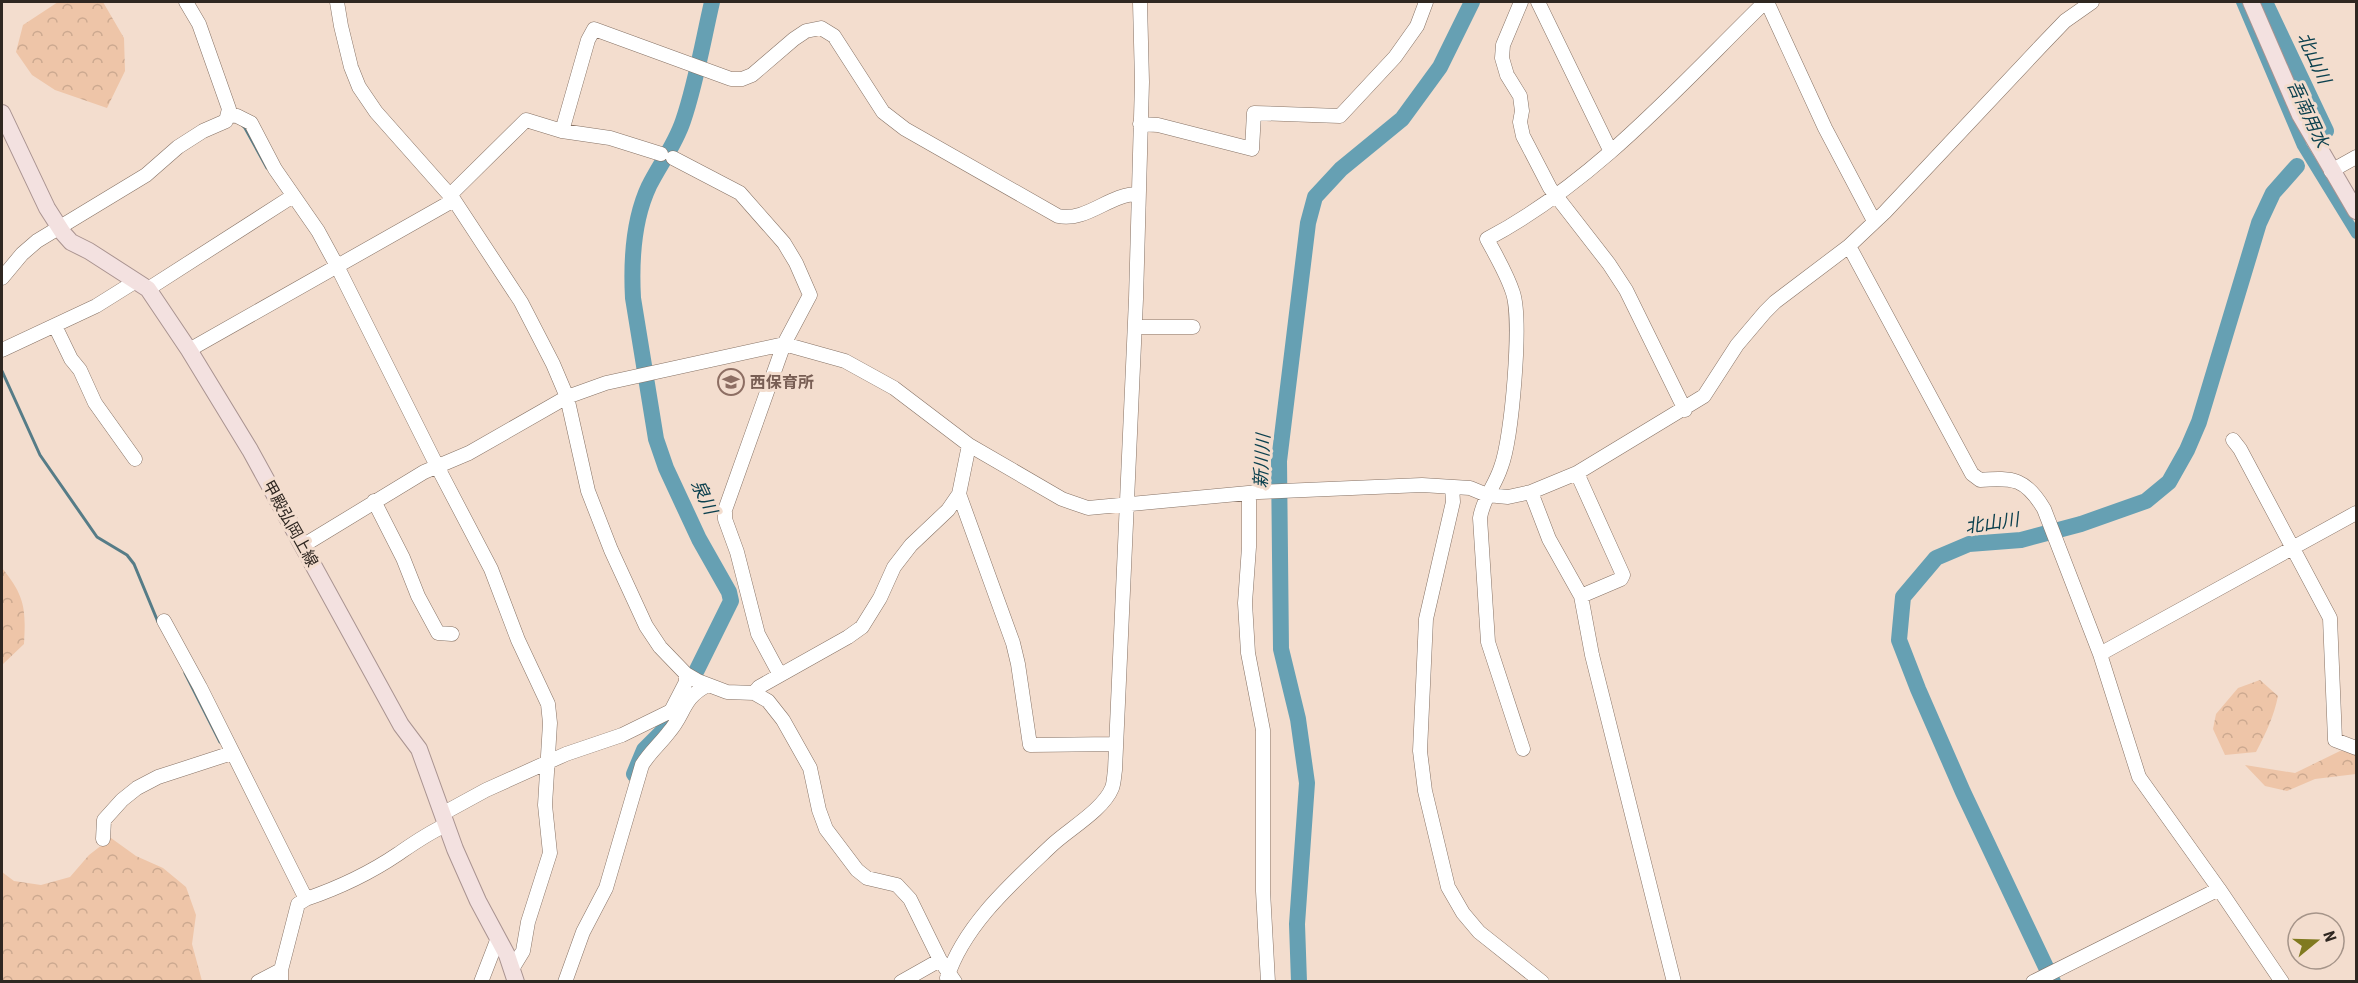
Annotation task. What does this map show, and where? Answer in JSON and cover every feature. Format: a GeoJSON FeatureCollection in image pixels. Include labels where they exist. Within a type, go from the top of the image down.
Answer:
{"type":"FeatureCollection","features":[{"type":"Feature","properties":{"kind":"main road"},"geometry":{"type":"LineString","coordinates":[[2251,2],[2300,115],[2356,211]]}},
{"type":"Feature","properties":{"kind":"main road","name":"甲殿弘岡上線"},"geometry":{"type":"LineString","coordinates":[[2,113],[57,225],[71,242],[89,250],[142,285],[189,350],[250,450],[401,725],[419,749],[444,819],[478,902],[498,938],[514,975]]}},
{"type":"Feature","properties":{"kind":"street"},"geometry":{"type":"LineString","coordinates":[[186,2],[199,24],[229,109],[227,118]]}},
{"type":"Feature","properties":{"kind":"street"},"geometry":{"type":"LineString","coordinates":[[337,2],[348,57],[359,87],[376,112],[452,197],[521,302],[553,364],[567,397],[588,491],[611,550],[646,626],[660,647],[695,679],[727,692],[754,693],[768,701],[783,720],[810,768],[819,810],[826,829],[856,870],[867,878],[897,885],[910,899],[950,979]]}},
{"type":"Feature","properties":{"kind":"street"},"geometry":{"type":"LineString","coordinates":[[950,979],[956,953],[1003,894],[1054,844],[1101,804],[1112,789],[1135,327],[1142,82],[1140,2]]}},
{"type":"Feature","properties":{"kind":"street"},"geometry":{"type":"LineString","coordinates":[[1140,124],[1158,125],[1252,149],[1254,113],[1340,116],[1395,57],[1417,26],[1426,2]]}},
{"type":"Feature","properties":{"kind":"street"},"geometry":{"type":"LineString","coordinates":[[1521,2],[1503,45],[1502,58],[1507,75],[1520,96],[1522,111],[1520,122],[1523,136],[1550,188],[1609,264],[1626,290],[1685,410]]}},
{"type":"Feature","properties":{"kind":"street"},"geometry":{"type":"LineString","coordinates":[[1538,2],[1610,150]]}},
{"type":"Feature","properties":{"kind":"street"},"geometry":{"type":"LineString","coordinates":[[1523,749],[1488,642],[1480,518],[1482,504],[1501,468],[1509,432],[1517,313],[1513,293],[1487,239],[1525,219],[1557,196],[1636,129],[1766,2],[1825,128],[1874,220]]}},
{"type":"Feature","properties":{"kind":"street"},"geometry":{"type":"LineString","coordinates":[[304,545],[374,501],[432,469],[469,453],[567,397],[606,383],[784,344],[845,361],[894,388],[969,445],[1077,506],[1088,508],[1126,506],[1254,493],[1422,485],[1470,488],[1487,495],[1508,497],[1531,492],[1577,472],[1685,410],[1704,396],[1737,345],[1775,302],[1849,246],[1903,194],[2065,21],[2092,2]]}},
{"type":"Feature","properties":{"kind":"street"},"geometry":{"type":"LineString","coordinates":[[562,131],[588,40],[594,29],[698,68],[731,79],[742,79],[752,75],[806,31],[821,28],[834,36],[884,112],[891,118],[906,129],[1058,216],[1069,218],[1080,216],[1118,197],[1138,194]]}},
{"type":"Feature","properties":{"kind":"street"},"geometry":{"type":"LineString","coordinates":[[2,278],[22,254],[57,225],[146,175],[178,147],[195,136],[227,118],[237,116],[251,123],[289,199],[318,231],[333,268],[432,469],[491,569],[518,640],[548,704],[550,723],[542,766],[550,853],[528,922],[523,951],[514,975]]}},
{"type":"Feature","properties":{"kind":"street"},"geometry":{"type":"LineString","coordinates":[[189,350],[452,197],[526,120],[562,131],[610,138],[667,156],[741,192],[784,243],[810,295],[784,344],[725,510],[725,519],[737,552],[758,634],[780,675]]}},
{"type":"Feature","properties":{"kind":"street"},"geometry":{"type":"LineString","coordinates":[[2331,171],[2356,157]]}},
{"type":"Feature","properties":{"kind":"street"},"geometry":{"type":"LineString","coordinates":[[2,350],[142,285],[289,199]]}},
{"type":"Feature","properties":{"kind":"street"},"geometry":{"type":"LineString","coordinates":[[1849,246],[1972,474],[1980,480],[1996,478],[2023,483],[2034,491],[2044,509],[2100,654],[2139,777],[2282,981]]}},
{"type":"Feature","properties":{"kind":"street"},"geometry":{"type":"LineString","coordinates":[[55,326],[71,359],[80,370],[95,403],[135,459]]}},
{"type":"Feature","properties":{"kind":"street"},"geometry":{"type":"LineString","coordinates":[[1135,327],[1194,327]]}},
{"type":"Feature","properties":{"kind":"street"},"geometry":{"type":"LineString","coordinates":[[2233,440],[2332,623],[2333,730],[2335,740],[2356,747]]}},
{"type":"Feature","properties":{"kind":"street"},"geometry":{"type":"LineString","coordinates":[[754,693],[759,687],[848,638],[862,627],[880,598],[894,567],[911,545],[948,510],[960,494],[969,445]]}},
{"type":"Feature","properties":{"kind":"street"},"geometry":{"type":"LineString","coordinates":[[1577,472],[1623,575],[1621,579],[1581,596]]}},
{"type":"Feature","properties":{"kind":"street"},"geometry":{"type":"LineString","coordinates":[[1452,487],[1453,502],[1426,619],[1420,751],[1425,791],[1448,887],[1463,914],[1479,932],[1542,981]]}},
{"type":"Feature","properties":{"kind":"street"},"geometry":{"type":"LineString","coordinates":[[1531,492],[1549,539],[1581,596],[1595,666],[1674,981]]}},
{"type":"Feature","properties":{"kind":"street"},"geometry":{"type":"LineString","coordinates":[[1254,493],[1245,603],[1248,653],[1263,730],[1263,891],[1268,981]]}},
{"type":"Feature","properties":{"kind":"street"},"geometry":{"type":"LineString","coordinates":[[960,494],[1018,664],[1030,746],[1116,744]]}},
{"type":"Feature","properties":{"kind":"street"},"geometry":{"type":"LineString","coordinates":[[374,501],[403,558],[430,620],[438,633],[452,634]]}},
{"type":"Feature","properties":{"kind":"street"},"geometry":{"type":"LineString","coordinates":[[2100,654],[2356,513]]}},
{"type":"Feature","properties":{"kind":"street"},"geometry":{"type":"LineString","coordinates":[[164,621],[200,687],[227,755],[303,901],[281,976],[258,981]]}},
{"type":"Feature","properties":{"kind":"street"},"geometry":{"type":"LineString","coordinates":[[303,901],[365,874],[398,854],[486,790],[566,754],[622,735],[670,711],[686,682],[695,679]]}},
{"type":"Feature","properties":{"kind":"street"},"geometry":{"type":"LineString","coordinates":[[565,981],[584,932],[606,888],[642,765],[650,751],[668,734],[679,718],[695,679]]}},
{"type":"Feature","properties":{"kind":"street"},"geometry":{"type":"LineString","coordinates":[[103,839],[104,820],[122,800],[137,788],[158,777],[227,755]]}},
{"type":"Feature","properties":{"kind":"street"},"geometry":{"type":"LineString","coordinates":[[2034,981],[2219,889]]}},
{"type":"Feature","properties":{"kind":"street"},"geometry":{"type":"LineString","coordinates":[[481,981],[498,938]]}},
{"type":"Feature","properties":{"kind":"street"},"geometry":{"type":"LineString","coordinates":[[901,981],[940,960]]}},
{"type":"Feature","properties":{"kind":"green space"},"geometry":{"type":"Polygon","coordinates":[[[58,2],[103,2],[124,38],[125,71],[107,108],[55,90],[32,75],[16,52],[23,25],[58,2]]]}},
{"type":"Feature","properties":{"kind":"green space"},"geometry":{"type":"Polygon","coordinates":[[[2,568],[20,595],[25,621],[24,644],[2,665],[2,568]]]}},
{"type":"Feature","properties":{"kind":"green space"},"geometry":{"type":"Polygon","coordinates":[[[2260,680],[2278,696],[2266,731],[2256,752],[2225,755],[2213,729],[2216,714],[2238,688],[2260,680]]]}},
{"type":"Feature","properties":{"kind":"green space"},"geometry":{"type":"Polygon","coordinates":[[[2340,751],[2356,752],[2356,774],[2315,779],[2287,791],[2265,786],[2245,765],[2295,773],[2340,751]]]}},
{"type":"Feature","properties":{"kind":"green space"},"geometry":{"type":"Polygon","coordinates":[[[111,838],[136,856],[163,868],[186,887],[196,915],[192,944],[202,981],[2,981],[2,872],[14,881],[41,885],[70,877],[89,855],[111,838]]]}},
{"type":"Feature","properties":{"kind":"waterway","name":"泉川"},"geometry":{"type":"LineString","coordinates":[[686,692],[731,601],[729,592],[699,539],[666,468],[656,439],[633,298],[632,270],[639,213],[649,186],[680,130],[688,107],[712,2]]}},
{"type":"Feature","properties":{"kind":"waterway","name":"新川川"},"geometry":{"type":"LineString","coordinates":[[1299,982],[1297,924],[1307,783],[1298,719],[1281,649],[1279,461],[1308,223],[1315,197],[1341,169],[1402,119],[1440,67],[1472,2]]}},
{"type":"Feature","properties":{"kind":"waterway","name":"吾南用水"},"geometry":{"type":"LineString","coordinates":[[2241,2],[2302,146],[2356,234]]}},
{"type":"Feature","properties":{"kind":"waterway","name":"北山川"},"geometry":{"type":"LineString","coordinates":[[2265,2],[2326,131]]}},
{"type":"Feature","properties":{"kind":"waterway"},"geometry":{"type":"LineString","coordinates":[[242,125],[267,168]]}},
{"type":"Feature","properties":{"kind":"waterway","name":"北山川"},"geometry":{"type":"LineString","coordinates":[[2053,982],[1963,792],[1918,689],[1899,640],[1903,597],[1936,558],[1969,544],[2021,540],[2081,524],[2146,501],[2169,482],[2199,422],[2259,223],[2273,193],[2297,166]]}},
{"type":"Feature","properties":{"kind":"waterway"},"geometry":{"type":"LineString","coordinates":[[2,371],[40,455],[97,537],[127,555],[134,564],[158,622]]}},
{"type":"Feature","properties":{"kind":"waterway"},"geometry":{"type":"LineString","coordinates":[[185,673],[220,742]]}},
{"type":"Feature","properties":{"kind":"waterway","name":"泉川"},"geometry":{"type":"LineString","coordinates":[[634,774],[644,750],[666,728]]}},
{"type":"Feature","properties":{"kind":"place","name":"西保育所"},"geometry":{"type":"Point","coordinates":[731,382]}}]}
